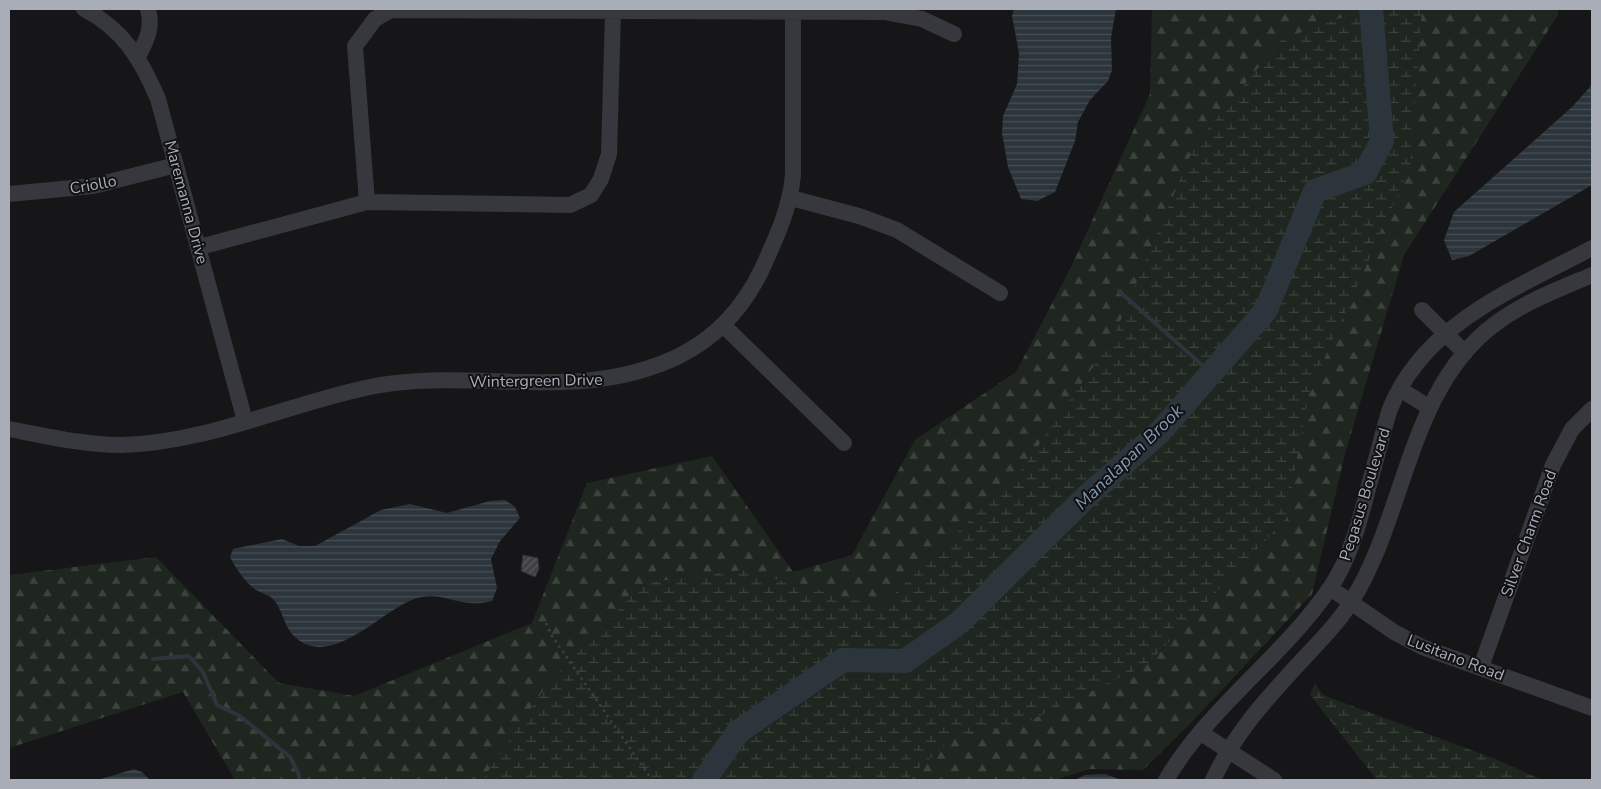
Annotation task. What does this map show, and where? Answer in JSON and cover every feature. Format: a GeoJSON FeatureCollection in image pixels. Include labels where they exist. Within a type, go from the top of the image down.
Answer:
{"type":"FeatureCollection","features":[{"type":"Feature","properties":{"kind":"street"},"geometry":{"type":"LineString","coordinates":[[138,56],[150,34],[152,23],[148,9]]}},
{"type":"Feature","properties":{"kind":"street"},"geometry":{"type":"LineString","coordinates":[[367,202],[356,46],[375,19],[391,10],[485,9],[613,12],[793,10],[884,12],[922,19],[954,34]]}},
{"type":"Feature","properties":{"kind":"street","name":"Maremanna Drive"},"geometry":{"type":"LineString","coordinates":[[92,10],[132,47],[158,99],[200,247],[245,421]]}},
{"type":"Feature","properties":{"kind":"street","name":"Wintergreen Drive"},"geometry":{"type":"LineString","coordinates":[[9,429],[76,442],[122,445],[180,437],[364,388],[406,382],[567,382],[603,380],[634,374],[662,364],[690,350],[737,312],[752,289],[782,224],[791,198],[793,175],[793,10]]}},
{"type":"Feature","properties":{"kind":"street"},"geometry":{"type":"LineString","coordinates":[[200,247],[367,202],[570,205],[591,195],[601,179],[609,154],[613,12]]}},
{"type":"Feature","properties":{"kind":"street","name":"Criollo"},"geometry":{"type":"LineString","coordinates":[[9,194],[93,186],[176,165]]}},
{"type":"Feature","properties":{"kind":"street"},"geometry":{"type":"LineString","coordinates":[[791,198],[859,216],[897,230],[1000,293]]}},
{"type":"Feature","properties":{"kind":"street","name":"Pegasus Boulevard"},"geometry":{"type":"LineString","coordinates":[[1166,780],[1176,763],[1201,733],[1296,630],[1330,588],[1352,546],[1390,409],[1418,362],[1445,333],[1478,310],[1592,248]]}},
{"type":"Feature","properties":{"kind":"street","name":"Pegasus Boulevard"},"geometry":{"type":"LineString","coordinates":[[1213,780],[1228,750],[1254,713],[1338,621],[1351,603],[1375,556],[1430,408],[1465,353],[1494,324],[1515,310],[1535,299],[1592,275]]}},
{"type":"Feature","properties":{"kind":"street"},"geometry":{"type":"LineString","coordinates":[[1422,310],[1465,353]]}},
{"type":"Feature","properties":{"kind":"street"},"geometry":{"type":"LineString","coordinates":[[723,325],[844,443]]}},
{"type":"Feature","properties":{"kind":"street"},"geometry":{"type":"LineString","coordinates":[[1400,390],[1430,408]]}},
{"type":"Feature","properties":{"kind":"street","name":"Silver Charm Road"},"geometry":{"type":"LineString","coordinates":[[1481,667],[1553,465],[1572,429],[1592,409]]}},
{"type":"Feature","properties":{"kind":"street","name":"Lusitano Road"},"geometry":{"type":"LineString","coordinates":[[1330,588],[1394,632],[1422,647],[1592,708]]}},
{"type":"Feature","properties":{"kind":"street"},"geometry":{"type":"LineString","coordinates":[[1201,733],[1274,780]]}},
{"type":"Feature","properties":{"kind":"path"},"geometry":{"type":"LineString","coordinates":[[546,623],[552,636],[652,780]]}},
{"type":"Feature","properties":{"kind":"green space"},"geometry":{"type":"Polygon","coordinates":[[[1152,9],[1558,9],[1558,15],[1404,255],[1345,454],[1312,594],[1189,725],[1143,770],[1090,769],[1054,780],[235,780],[183,692],[9,748],[9,575],[156,557],[279,683],[354,696],[532,623],[587,483],[712,456],[793,572],[852,555],[915,440],[1016,372],[1070,269],[1150,94],[1152,9]]]}},
{"type":"Feature","properties":{"kind":"green space"},"geometry":{"type":"Polygon","coordinates":[[[1366,9],[1422,9],[1410,168],[1309,393],[1286,519],[1148,664],[1025,723],[955,736],[906,780],[482,780],[547,685],[644,583],[742,570],[881,607],[1022,469],[1113,338],[1195,144],[1282,39],[1366,9]]]}},
{"type":"Feature","properties":{"kind":"green space"},"geometry":{"type":"Polygon","coordinates":[[[1315,683],[1323,695],[1498,760],[1542,780],[1377,780],[1310,695],[1315,683]]]}},
{"type":"Feature","properties":{"kind":"shaded area"},"geometry":{"type":"Polygon","coordinates":[[[1014,9],[1116,9],[1111,38],[1112,70],[1108,81],[1090,100],[1078,122],[1075,141],[1055,192],[1037,201],[1021,199],[1008,167],[1002,133],[1003,116],[1017,84],[1019,53],[1012,16],[1014,9]]]}},
{"type":"Feature","properties":{"kind":"shaded area"},"geometry":{"type":"Polygon","coordinates":[[[1592,81],[1592,185],[1469,256],[1452,260],[1444,240],[1454,212],[1572,107],[1590,87],[1592,81]]]}},
{"type":"Feature","properties":{"kind":"shaded area"},"geometry":{"type":"Polygon","coordinates":[[[505,500],[515,507],[520,518],[500,541],[491,559],[497,588],[492,601],[470,603],[434,596],[414,599],[354,636],[322,647],[307,645],[293,635],[287,627],[276,603],[248,583],[230,557],[233,549],[282,539],[299,546],[315,546],[381,510],[410,504],[447,513],[490,501],[505,500]]]}},
{"type":"Feature","properties":{"kind":"shaded area"},"geometry":{"type":"Polygon","coordinates":[[[134,769],[142,772],[150,780],[98,780],[134,769]]]}},
{"type":"Feature","properties":{"kind":"shaded area"},"geometry":{"type":"Polygon","coordinates":[[[1105,774],[1121,780],[1075,780],[1085,775],[1105,774]]]}},
{"type":"Feature","properties":{"kind":"building"},"geometry":{"type":"Polygon","coordinates":[[[523,555],[538,558],[539,569],[535,577],[521,571],[523,555]]]}},
{"type":"Feature","properties":{"kind":"waterway","name":"Manalapan Brook"},"geometry":{"type":"LineString","coordinates":[[704,780],[738,732],[843,660],[905,661],[960,622],[1086,497],[1160,432],[1266,310],[1315,191],[1365,173],[1382,141],[1371,9]]}},
{"type":"Feature","properties":{"kind":"waterway"},"geometry":{"type":"LineString","coordinates":[[1119,291],[1211,373]]}},
{"type":"Feature","properties":{"kind":"waterway"},"geometry":{"type":"LineString","coordinates":[[153,659],[189,656],[203,672],[217,705],[240,716],[290,757],[299,775],[299,780]]}}]}
